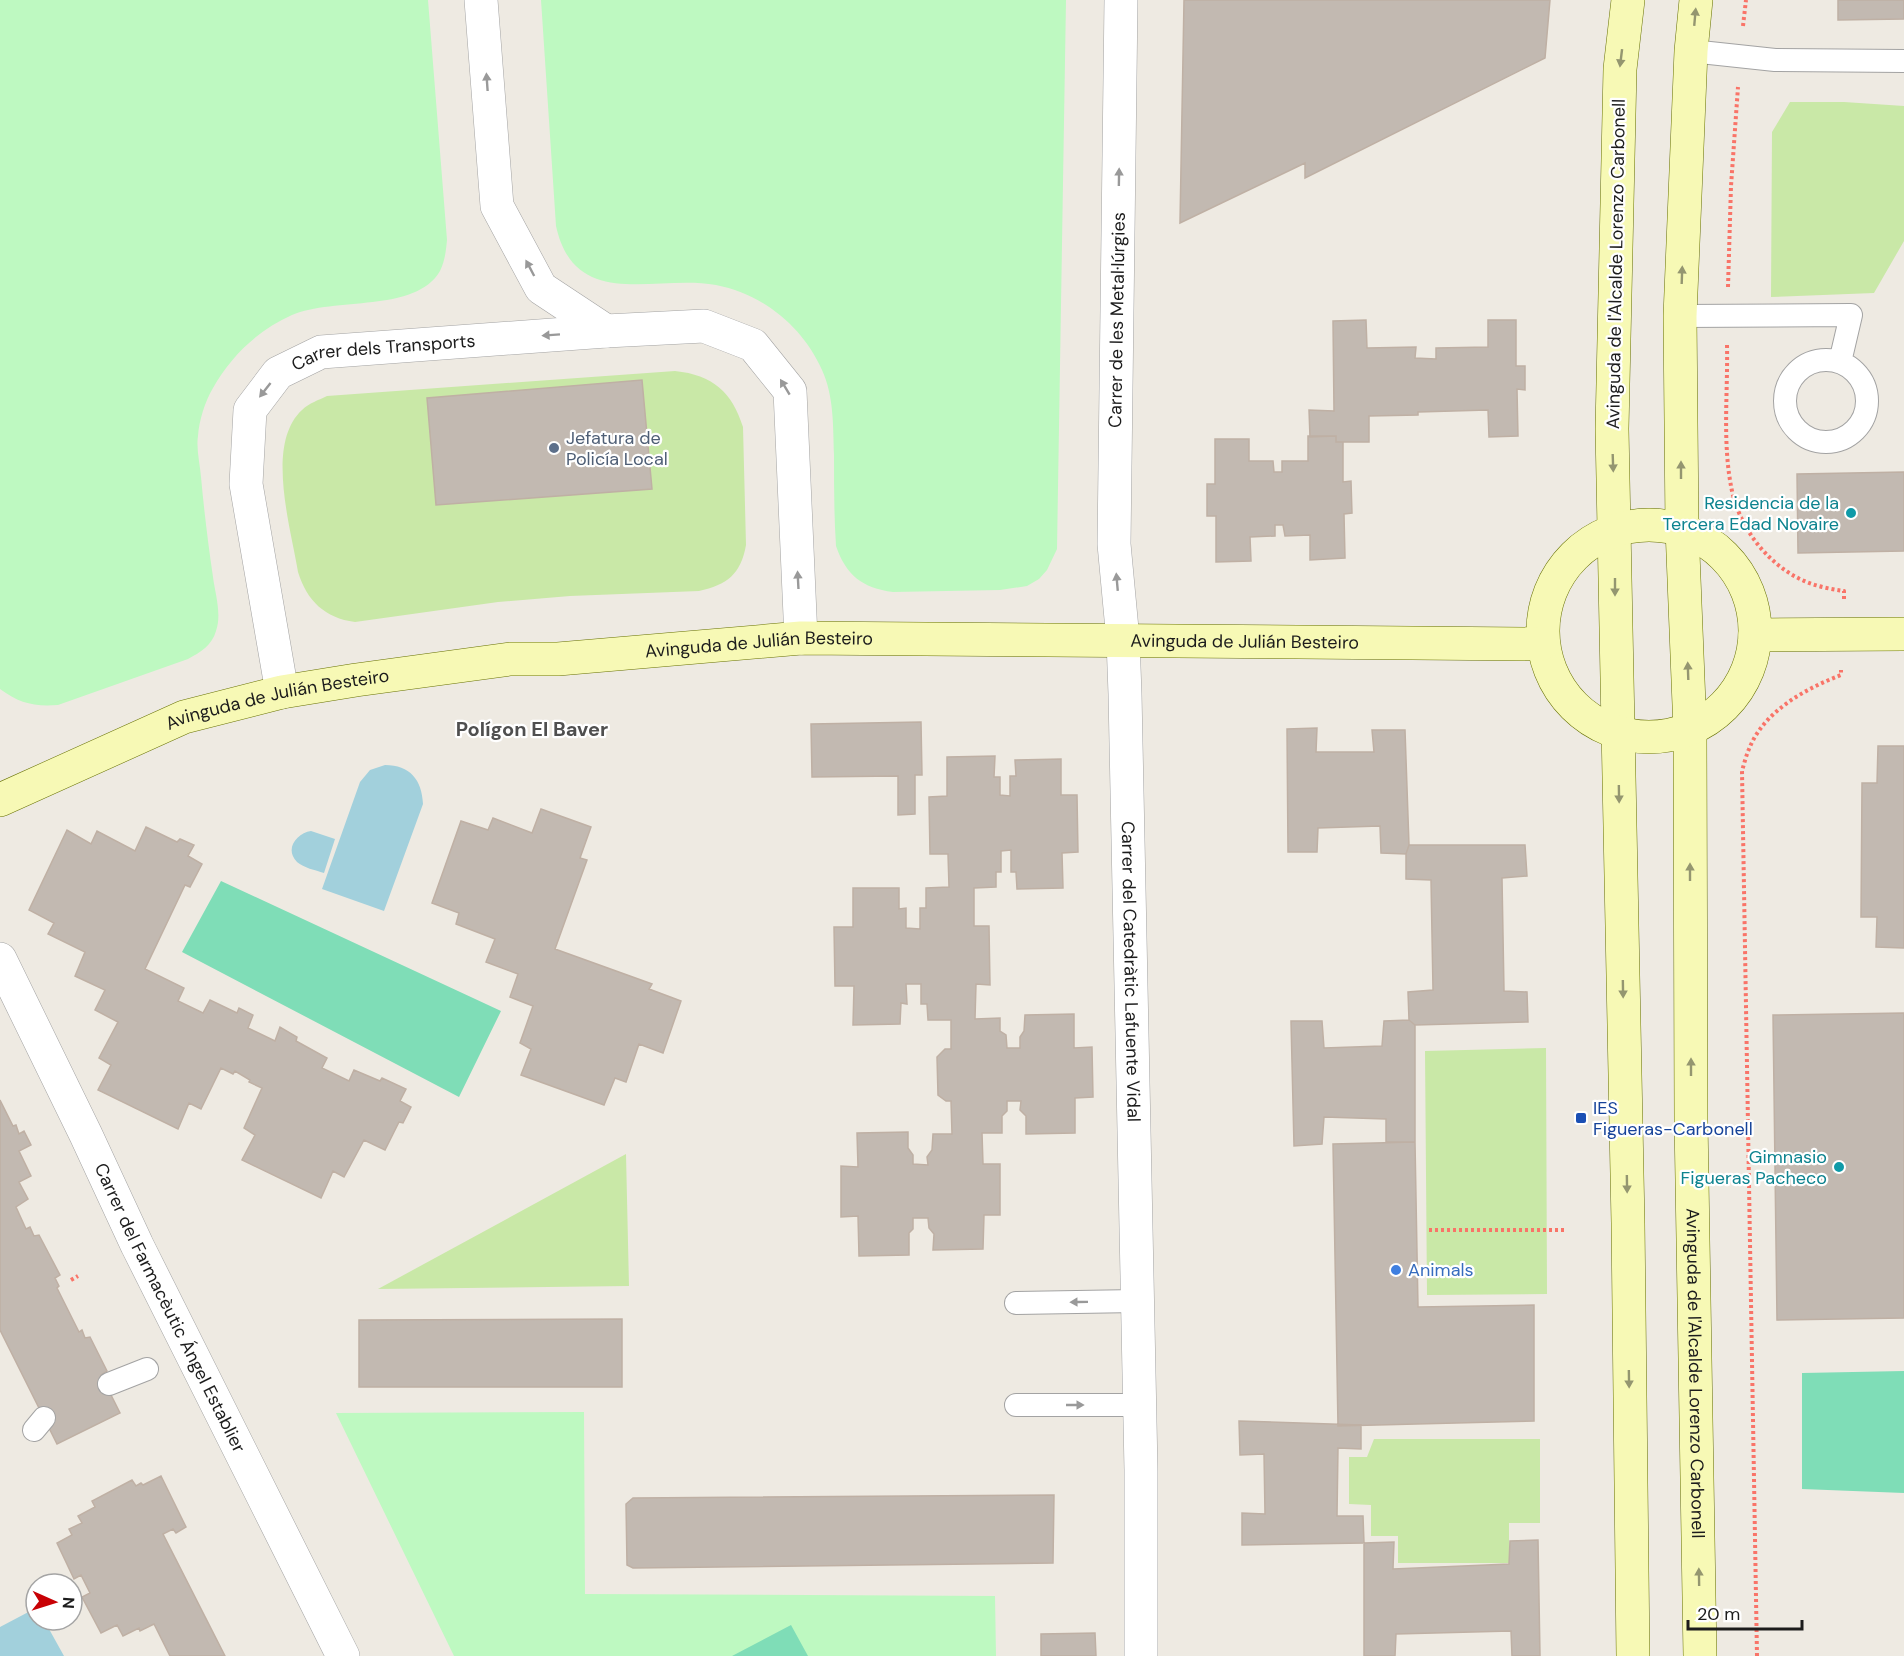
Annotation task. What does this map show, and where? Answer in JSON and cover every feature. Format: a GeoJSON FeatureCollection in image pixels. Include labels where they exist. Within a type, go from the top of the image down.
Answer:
{"type":"FeatureCollection","features":[{"type":"Feature","properties":{"kind":"main road","name":"Avinguda de l'Alcalde Lorenzo Carbonell"},"geometry":{"type":"LineString","coordinates":[[1628,0],[1619,92],[1612,429],[1628,1223],[1633,1656]]}},
{"type":"Feature","properties":{"kind":"main road","name":"Avinguda de l'Alcalde Lorenzo Carbonell"},"geometry":{"type":"LineString","coordinates":[[1696,0],[1691,51],[1680,316],[1682,528],[1690,730],[1691,1120],[1700,1656]]}},
{"type":"Feature","properties":{"kind":"main road"},"geometry":{"type":"LineString","coordinates":[[1648,523],[1682,528],[1710,542],[1733,564],[1748,591],[1755,635],[1753,656],[1740,687],[1719,712],[1690,730],[1660,738],[1618,736],[1594,723],[1567,699],[1549,668],[1541,644],[1547,598],[1562,568],[1585,545],[1615,529],[1648,523]]}},
{"type":"Feature","properties":{"kind":"main road"},"geometry":{"type":"LineString","coordinates":[[1755,635],[1904,634]]}},
{"type":"Feature","properties":{"kind":"main road","name":"Avinguda de Julián Besteiro"},"geometry":{"type":"LineString","coordinates":[[0,800],[184,717],[282,692],[510,660],[558,659],[801,638],[1541,644]]}},
{"type":"Feature","properties":{"kind":"street"},"geometry":{"type":"LineString","coordinates":[[481,0],[497,206],[541,288],[606,331]]}},
{"type":"Feature","properties":{"kind":"street","name":"Carrer de les Metal·lúrgies"},"geometry":{"type":"LineString","coordinates":[[1121,0],[1114,544],[1123,640]]}},
{"type":"Feature","properties":{"kind":"street","name":"Carrer dels Transports"},"geometry":{"type":"LineString","coordinates":[[282,692],[246,484],[250,410],[278,373],[321,352],[704,326],[753,345],[790,391],[801,638]]}},
{"type":"Feature","properties":{"kind":"street","name":"Carrer del Catedràtic Lafuente Vidal"},"geometry":{"type":"LineString","coordinates":[[1123,640],[1139,1405],[1141,1656]]}},
{"type":"Feature","properties":{"kind":"street","name":"Carrer del Farmacèutic Ángel Establier"},"geometry":{"type":"LineString","coordinates":[[0,959],[81,1124],[132,1236],[342,1656]]}},
{"type":"Feature","properties":{"kind":"lane"},"geometry":{"type":"LineString","coordinates":[[1691,51],[1775,60],[1904,61]]}},
{"type":"Feature","properties":{"kind":"lane"},"geometry":{"type":"LineString","coordinates":[[1680,316],[1851,315],[1840,362]]}},
{"type":"Feature","properties":{"kind":"lane"},"geometry":{"type":"LineString","coordinates":[[1016,1303],[1137,1301]]}},
{"type":"Feature","properties":{"kind":"lane"},"geometry":{"type":"LineString","coordinates":[[109,1383],[147,1369]]}},
{"type":"Feature","properties":{"kind":"lane"},"geometry":{"type":"LineString","coordinates":[[1016,1405],[1139,1405]]}},
{"type":"Feature","properties":{"kind":"path"},"geometry":{"type":"LineString","coordinates":[[1746,0],[1731,186],[1727,316],[1728,466],[1738,510],[1755,541],[1773,561],[1800,579],[1826,588],[1844,591],[1841,675],[1819,683],[1798,695],[1778,711],[1760,729],[1749,748],[1742,771],[1757,1656]]}},
{"type":"Feature","properties":{"kind":"path"},"geometry":{"type":"LineString","coordinates":[[1430,1230],[1565,1230]]}},
{"type":"Feature","properties":{"kind":"path"},"geometry":{"type":"LineString","coordinates":[[71,1280],[78,1276]]}},
{"type":"Feature","properties":{"kind":"green space"},"geometry":{"type":"Polygon","coordinates":[[[0,0],[428,0],[447,240],[440,271],[428,284],[413,293],[394,299],[329,306],[292,315],[257,336],[228,365],[207,399],[201,418],[198,441],[206,527],[218,611],[218,624],[212,640],[205,648],[188,659],[58,705],[27,703],[0,689],[0,0]]]}},
{"type":"Feature","properties":{"kind":"green space"},"geometry":{"type":"Polygon","coordinates":[[[541,0],[1066,0],[1057,549],[1047,570],[1039,579],[1027,586],[1000,590],[893,592],[864,583],[850,572],[836,546],[833,422],[829,390],[814,354],[793,327],[765,305],[733,289],[692,283],[620,284],[599,280],[580,270],[566,253],[556,226],[541,0]]]}},
{"type":"Feature","properties":{"kind":"green space"},"geometry":{"type":"Polygon","coordinates":[[[1790,102],[1844,102],[1904,106],[1904,241],[1874,293],[1771,297],[1772,132],[1790,102]]]}},
{"type":"Feature","properties":{"kind":"green space"},"geometry":{"type":"Polygon","coordinates":[[[675,371],[700,377],[719,387],[733,404],[743,427],[746,545],[736,571],[725,581],[699,591],[570,596],[498,602],[355,622],[326,612],[312,600],[306,591],[298,572],[290,533],[283,487],[283,465],[285,443],[291,425],[308,405],[327,396],[675,371]]]}},
{"type":"Feature","properties":{"kind":"green space"},"geometry":{"type":"Polygon","coordinates":[[[221,881],[501,1011],[459,1097],[182,952],[221,881]]]}},
{"type":"Feature","properties":{"kind":"green space"},"geometry":{"type":"Polygon","coordinates":[[[1546,1048],[1547,1294],[1427,1295],[1425,1051],[1546,1048]]]}},
{"type":"Feature","properties":{"kind":"green space"},"geometry":{"type":"Polygon","coordinates":[[[626,1154],[629,1286],[378,1289],[626,1154]]]}},
{"type":"Feature","properties":{"kind":"green space"},"geometry":{"type":"Polygon","coordinates":[[[1904,1371],[1904,1493],[1802,1489],[1802,1373],[1904,1371]]]}},
{"type":"Feature","properties":{"kind":"green space"},"geometry":{"type":"Polygon","coordinates":[[[584,1412],[585,1594],[995,1596],[996,1656],[454,1656],[336,1413],[584,1412]]]}},
{"type":"Feature","properties":{"kind":"green space"},"geometry":{"type":"Polygon","coordinates":[[[1374,1439],[1540,1439],[1540,1523],[1509,1523],[1509,1563],[1398,1563],[1398,1536],[1371,1536],[1371,1505],[1349,1504],[1349,1457],[1367,1457],[1374,1439]]]}},
{"type":"Feature","properties":{"kind":"green space"},"geometry":{"type":"Polygon","coordinates":[[[791,1625],[808,1656],[732,1656],[791,1625]]]}},
{"type":"Feature","properties":{"kind":"water"},"geometry":{"type":"Polygon","coordinates":[[[385,765],[401,768],[413,776],[420,788],[423,804],[384,911],[322,889],[360,782],[370,770],[385,765]]]}},
{"type":"Feature","properties":{"kind":"water"},"geometry":{"type":"Polygon","coordinates":[[[311,831],[335,839],[324,873],[303,866],[293,857],[294,842],[301,835],[311,831]]]}},
{"type":"Feature","properties":{"kind":"water"},"geometry":{"type":"Polygon","coordinates":[[[24,1614],[24,1632],[51,1632],[64,1656],[0,1656],[0,1627],[24,1614]]]}},
{"type":"Feature","properties":{"kind":"building"},"geometry":{"type":"Polygon","coordinates":[[[1184,0],[1550,0],[1545,58],[1305,178],[1305,163],[1180,223],[1184,0]]]}},
{"type":"Feature","properties":{"kind":"building"},"geometry":{"type":"Polygon","coordinates":[[[1838,0],[1904,0],[1904,19],[1838,20],[1838,0]]]}},
{"type":"Feature","properties":{"kind":"building"},"geometry":{"type":"Polygon","coordinates":[[[1366,320],[1367,348],[1416,347],[1415,358],[1436,359],[1436,348],[1488,347],[1488,320],[1516,320],[1516,366],[1525,366],[1525,390],[1517,389],[1518,436],[1489,437],[1488,410],[1369,416],[1369,442],[1336,442],[1336,436],[1310,437],[1309,410],[1334,411],[1333,321],[1366,320]]]}},
{"type":"Feature","properties":{"kind":"building"},"geometry":{"type":"Polygon","coordinates":[[[642,380],[652,489],[436,505],[427,398],[642,380]]]}},
{"type":"Feature","properties":{"kind":"building"},"geometry":{"type":"Polygon","coordinates":[[[1308,436],[1336,436],[1336,442],[1343,442],[1343,482],[1351,481],[1352,513],[1344,514],[1345,558],[1310,560],[1310,535],[1285,536],[1283,525],[1275,525],[1275,536],[1250,537],[1251,561],[1216,562],[1216,516],[1207,516],[1207,484],[1215,484],[1215,439],[1249,439],[1249,461],[1273,461],[1274,472],[1282,472],[1282,461],[1308,461],[1308,436]]]}},
{"type":"Feature","properties":{"kind":"building","name":"Residencia de la Tercera Edad Novaire"},"geometry":{"type":"Polygon","coordinates":[[[1904,472],[1904,551],[1798,553],[1797,474],[1904,472]]]}},
{"type":"Feature","properties":{"kind":"building"},"geometry":{"type":"Polygon","coordinates":[[[921,722],[922,775],[915,775],[915,814],[898,815],[898,776],[812,777],[811,724],[921,722]]]}},
{"type":"Feature","properties":{"kind":"building"},"geometry":{"type":"Polygon","coordinates":[[[1317,728],[1316,752],[1374,752],[1372,730],[1405,730],[1409,845],[1406,854],[1381,853],[1380,826],[1318,828],[1317,852],[1288,852],[1287,729],[1317,728]]]}},
{"type":"Feature","properties":{"kind":"building"},"geometry":{"type":"Polygon","coordinates":[[[1878,746],[1904,746],[1904,948],[1876,947],[1877,917],[1861,917],[1862,783],[1877,783],[1878,746]]]}},
{"type":"Feature","properties":{"kind":"building"},"geometry":{"type":"Polygon","coordinates":[[[995,756],[994,777],[1000,777],[1000,795],[1010,796],[1010,776],[1016,776],[1015,760],[1061,759],[1061,795],[1077,795],[1078,852],[1062,853],[1063,888],[1017,889],[1016,872],[1011,872],[1011,850],[1001,851],[1001,872],[996,872],[996,887],[974,888],[974,926],[989,926],[990,985],[976,984],[975,1019],[1000,1018],[1000,1031],[1006,1035],[1007,1048],[1020,1048],[1025,1015],[1074,1014],[1074,1048],[1092,1047],[1093,1097],[1075,1098],[1075,1133],[1026,1134],[1026,1116],[1020,1110],[1021,1101],[1007,1101],[1007,1111],[1002,1116],[1002,1133],[982,1133],[983,1164],[1000,1164],[1000,1215],[984,1215],[983,1249],[933,1250],[934,1234],[929,1228],[928,1218],[913,1218],[913,1229],[909,1233],[909,1255],[859,1256],[858,1216],[841,1217],[841,1166],[858,1167],[857,1133],[908,1132],[908,1148],[913,1155],[913,1164],[928,1165],[927,1157],[932,1150],[933,1134],[952,1134],[951,1101],[946,1101],[938,1095],[937,1057],[945,1049],[951,1049],[951,1020],[928,1020],[927,1004],[921,1004],[921,984],[906,984],[907,1004],[901,1003],[900,1024],[853,1025],[854,986],[835,986],[834,927],[853,927],[853,888],[899,888],[899,909],[906,908],[906,928],[920,929],[920,908],[926,908],[926,888],[949,887],[948,854],[930,854],[929,797],[947,796],[947,757],[995,756]]]}},
{"type":"Feature","properties":{"kind":"building"},"geometry":{"type":"Polygon","coordinates":[[[541,809],[591,827],[580,858],[587,860],[555,949],[652,984],[649,989],[681,1001],[663,1053],[639,1044],[626,1082],[615,1078],[604,1105],[521,1075],[531,1049],[520,1043],[533,1006],[510,997],[518,974],[486,962],[495,939],[456,924],[459,913],[432,903],[461,821],[488,830],[493,818],[532,833],[541,809]]]}},
{"type":"Feature","properties":{"kind":"building"},"geometry":{"type":"Polygon","coordinates":[[[146,827],[177,842],[180,839],[194,845],[188,856],[202,864],[190,887],[185,885],[145,969],[184,988],[178,1001],[203,1013],[210,1000],[237,1013],[239,1008],[253,1015],[248,1028],[275,1041],[280,1027],[297,1037],[296,1041],[327,1058],[322,1068],[349,1081],[354,1070],[380,1081],[382,1078],[406,1089],[400,1101],[411,1107],[403,1123],[399,1122],[385,1150],[364,1140],[344,1177],[333,1171],[321,1198],[242,1160],[255,1135],[244,1128],[262,1088],[249,1082],[250,1080],[235,1071],[233,1074],[221,1068],[201,1109],[189,1103],[178,1129],[98,1090],[111,1065],[99,1058],[118,1022],[95,1010],[105,990],[75,976],[85,952],[48,934],[54,923],[29,910],[67,830],[91,844],[97,831],[135,851],[146,827]]]}},
{"type":"Feature","properties":{"kind":"building"},"geometry":{"type":"Polygon","coordinates":[[[1409,845],[1525,845],[1527,876],[1502,878],[1504,991],[1527,992],[1528,1022],[1415,1025],[1409,1020],[1408,992],[1433,990],[1431,880],[1406,879],[1406,854],[1409,845]]]}},
{"type":"Feature","properties":{"kind":"building","name":"Gimnasio Figueras Pacheco"},"geometry":{"type":"Polygon","coordinates":[[[1904,1013],[1904,1318],[1777,1320],[1773,1015],[1904,1013]]]}},
{"type":"Feature","properties":{"kind":"building"},"geometry":{"type":"Polygon","coordinates":[[[1409,1020],[1415,1025],[1415,1142],[1386,1142],[1386,1119],[1324,1117],[1322,1144],[1294,1146],[1291,1021],[1322,1021],[1324,1048],[1382,1046],[1384,1021],[1409,1020]]]}},
{"type":"Feature","properties":{"kind":"building"},"geometry":{"type":"Polygon","coordinates":[[[0,1100],[13,1126],[16,1125],[19,1134],[24,1131],[31,1145],[19,1151],[31,1176],[19,1182],[28,1199],[16,1207],[26,1229],[30,1227],[34,1236],[39,1235],[60,1275],[55,1278],[59,1286],[57,1288],[79,1332],[82,1330],[85,1338],[90,1337],[107,1371],[101,1375],[120,1413],[57,1444],[0,1330],[0,1100]]]}},
{"type":"Feature","properties":{"kind":"building"},"geometry":{"type":"Polygon","coordinates":[[[1415,1142],[1418,1307],[1534,1305],[1534,1421],[1338,1426],[1333,1144],[1415,1142]]]}},
{"type":"Feature","properties":{"kind":"building"},"geometry":{"type":"Polygon","coordinates":[[[622,1319],[622,1387],[359,1387],[359,1320],[622,1319]]]}},
{"type":"Feature","properties":{"kind":"building"},"geometry":{"type":"Polygon","coordinates":[[[1239,1421],[1361,1425],[1361,1449],[1338,1448],[1337,1516],[1363,1516],[1364,1543],[1242,1545],[1242,1513],[1265,1514],[1264,1454],[1240,1455],[1239,1421]]]}},
{"type":"Feature","properties":{"kind":"building"},"geometry":{"type":"Polygon","coordinates":[[[161,1476],[186,1527],[176,1533],[173,1529],[163,1534],[225,1656],[170,1656],[154,1624],[123,1636],[117,1625],[101,1633],[84,1601],[84,1596],[90,1593],[84,1581],[84,1572],[71,1572],[57,1543],[72,1535],[69,1529],[82,1523],[78,1516],[95,1507],[92,1501],[132,1480],[136,1486],[141,1483],[143,1485],[161,1476]]]}},
{"type":"Feature","properties":{"kind":"building"},"geometry":{"type":"Polygon","coordinates":[[[1054,1495],[1053,1563],[633,1568],[627,1565],[626,1504],[633,1498],[1054,1495]]]}},
{"type":"Feature","properties":{"kind":"building"},"geometry":{"type":"Polygon","coordinates":[[[1538,1540],[1540,1656],[1512,1656],[1511,1631],[1396,1634],[1395,1656],[1364,1656],[1364,1543],[1394,1542],[1393,1569],[1509,1564],[1510,1541],[1538,1540]]]}},
{"type":"Feature","properties":{"kind":"building"},"geometry":{"type":"Polygon","coordinates":[[[1095,1633],[1096,1656],[1041,1656],[1041,1634],[1095,1633]]]}},
{"type":"Feature","properties":{"kind":"place","name":"Jefatura de Policía Local"},"geometry":{"type":"Point","coordinates":[554,448]}},
{"type":"Feature","properties":{"kind":"place","name":"Residencia de la Tercera Edad Novaire"},"geometry":{"type":"Point","coordinates":[1851,513]}},
{"type":"Feature","properties":{"kind":"place","name":"IES Figueras-Carbonell"},"geometry":{"type":"Point","coordinates":[1581,1118]}},
{"type":"Feature","properties":{"kind":"place","name":"Gimnasio Figueras Pacheco"},"geometry":{"type":"Point","coordinates":[1839,1167]}},
{"type":"Feature","properties":{"kind":"place","name":"Animals"},"geometry":{"type":"Point","coordinates":[1396,1270]}},
{"type":"Feature","properties":{"kind":"district","name":"Polígon El Baver"},"geometry":{"type":"Point","coordinates":[532,729]}}]}
